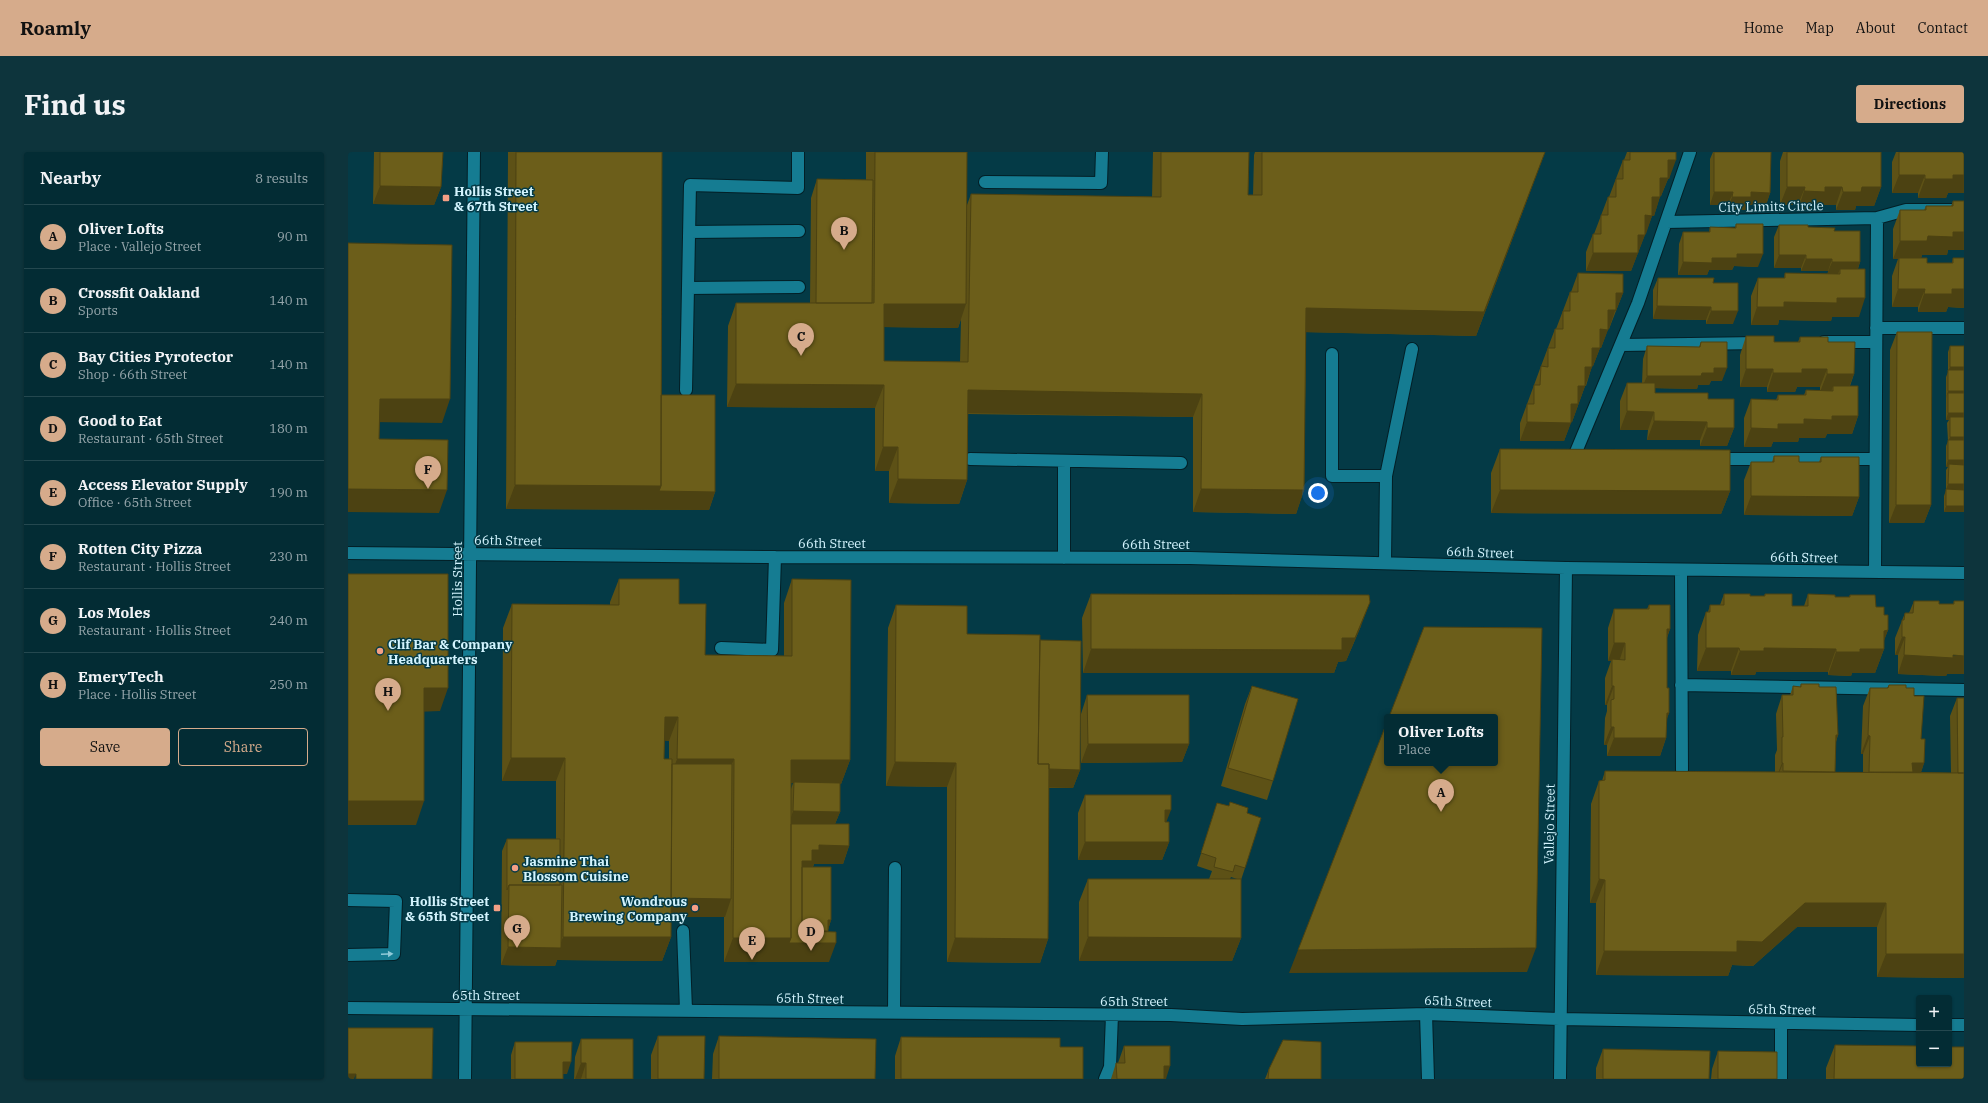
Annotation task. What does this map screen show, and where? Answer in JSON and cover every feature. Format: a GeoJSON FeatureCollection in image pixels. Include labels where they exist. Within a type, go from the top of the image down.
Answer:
{"type":"FeatureCollection","features":[{"type":"Feature","properties":{"kind":"street","name":"Hollis Street"},"geometry":{"type":"LineString","coordinates":[[465,1079],[474,152]]}},
{"type":"Feature","properties":{"kind":"street"},"geometry":{"type":"LineString","coordinates":[[686,390],[690,185],[798,188],[798,152]]}},
{"type":"Feature","properties":{"kind":"street"},"geometry":{"type":"LineString","coordinates":[[985,182],[1101,183],[1102,152]]}},
{"type":"Feature","properties":{"kind":"street"},"geometry":{"type":"LineString","coordinates":[[1573,459],[1638,303],[1690,152]]}},
{"type":"Feature","properties":{"kind":"street","name":"City Limits Circle"},"geometry":{"type":"LineString","coordinates":[[1666,222],[1877,218],[1906,210],[1964,210]]}},
{"type":"Feature","properties":{"kind":"street"},"geometry":{"type":"LineString","coordinates":[[1875,572],[1877,218]]}},
{"type":"Feature","properties":{"kind":"street"},"geometry":{"type":"LineString","coordinates":[[689,232],[799,231]]}},
{"type":"Feature","properties":{"kind":"street"},"geometry":{"type":"LineString","coordinates":[[688,288],[799,287]]}},
{"type":"Feature","properties":{"kind":"street"},"geometry":{"type":"LineString","coordinates":[[1876,328],[1964,328]]}},
{"type":"Feature","properties":{"kind":"street"},"geometry":{"type":"LineString","coordinates":[[1812,343],[1876,342]]}},
{"type":"Feature","properties":{"kind":"street"},"geometry":{"type":"LineString","coordinates":[[1621,345],[1772,343]]}},
{"type":"Feature","properties":{"kind":"street"},"geometry":{"type":"LineString","coordinates":[[1385,563],[1386,476],[1412,349]]}},
{"type":"Feature","properties":{"kind":"street"},"geometry":{"type":"LineString","coordinates":[[1332,354],[1332,476],[1386,476]]}},
{"type":"Feature","properties":{"kind":"street"},"geometry":{"type":"LineString","coordinates":[[970,459],[1064,462],[1181,463]]}},
{"type":"Feature","properties":{"kind":"street"},"geometry":{"type":"LineString","coordinates":[[1558,459],[1589,459]]}},
{"type":"Feature","properties":{"kind":"street"},"geometry":{"type":"LineString","coordinates":[[1700,459],[1875,459]]}},
{"type":"Feature","properties":{"kind":"street"},"geometry":{"type":"LineString","coordinates":[[1064,462],[1064,558]]}},
{"type":"Feature","properties":{"kind":"street","name":"66th Street"},"geometry":{"type":"LineString","coordinates":[[348,553],[774,557],[1190,558],[1566,568],[1964,573]]}},
{"type":"Feature","properties":{"kind":"street"},"geometry":{"type":"LineString","coordinates":[[721,648],[772,650],[774,557]]}},
{"type":"Feature","properties":{"kind":"street","name":"Vallejo Street"},"geometry":{"type":"LineString","coordinates":[[1560,1079],[1566,568]]}},
{"type":"Feature","properties":{"kind":"street"},"geometry":{"type":"LineString","coordinates":[[1681,570],[1682,770]]}},
{"type":"Feature","properties":{"kind":"street"},"geometry":{"type":"LineString","coordinates":[[1682,685],[1964,690]]}},
{"type":"Feature","properties":{"kind":"street"},"geometry":{"type":"LineString","coordinates":[[894,868],[894,1013]]}},
{"type":"Feature","properties":{"kind":"street"},"geometry":{"type":"LineString","coordinates":[[348,900],[396,901],[394,954],[348,955]]}},
{"type":"Feature","properties":{"kind":"street"},"geometry":{"type":"LineString","coordinates":[[683,931],[686,1010]]}},
{"type":"Feature","properties":{"kind":"street","name":"65th Street"},"geometry":{"type":"LineString","coordinates":[[348,1008],[1112,1014],[1172,1015],[1242,1019],[1426,1014],[1560,1019],[1781,1024],[1916,1025]]}},
{"type":"Feature","properties":{"kind":"street"},"geometry":{"type":"LineString","coordinates":[[1105,1079],[1110,1067],[1112,1014]]}},
{"type":"Feature","properties":{"kind":"street"},"geometry":{"type":"LineString","coordinates":[[1426,1014],[1428,1079]]}},
{"type":"Feature","properties":{"kind":"street"},"geometry":{"type":"LineString","coordinates":[[1781,1024],[1781,1079]]}},
{"type":"Feature","properties":{"kind":"street"},"geometry":{"type":"LineString","coordinates":[[1952,1025],[1964,1026]]}},
{"type":"Feature","properties":{"kind":"building"},"geometry":{"type":"Polygon","coordinates":[[[380,152],[443,152],[441,187],[380,186],[380,152]]]}},
{"type":"Feature","properties":{"kind":"building"},"geometry":{"type":"Polygon","coordinates":[[[516,152],[662,152],[661,486],[515,485],[516,152]]]}},
{"type":"Feature","properties":{"kind":"building"},"geometry":{"type":"Polygon","coordinates":[[[875,152],[967,152],[966,304],[884,304],[884,361],[968,362],[971,194],[1161,197],[1161,152],[1249,152],[1248,195],[1262,195],[1262,152],[1545,152],[1484,312],[1306,308],[1304,490],[1201,489],[1202,394],[968,390],[967,480],[898,479],[898,447],[883,447],[884,385],[736,384],[736,303],[874,303],[875,152]]]}},
{"type":"Feature","properties":{"kind":"building"},"geometry":{"type":"Polygon","coordinates":[[[1630,152],[1676,152],[1676,160],[1668,160],[1668,178],[1660,178],[1660,197],[1652,197],[1652,216],[1645,215],[1645,235],[1638,235],[1638,253],[1593,253],[1593,234],[1601,234],[1601,215],[1608,215],[1608,197],[1616,197],[1616,179],[1623,179],[1623,160],[1630,160],[1630,152]]]}},
{"type":"Feature","properties":{"kind":"building"},"geometry":{"type":"Polygon","coordinates":[[[1714,152],[1771,152],[1770,193],[1751,192],[1751,197],[1732,197],[1733,192],[1714,192],[1714,152]]]}},
{"type":"Feature","properties":{"kind":"building"},"geometry":{"type":"Polygon","coordinates":[[[1787,152],[1881,152],[1881,187],[1862,187],[1861,192],[1843,192],[1842,187],[1825,187],[1825,192],[1804,191],[1805,187],[1787,187],[1787,152]]]}},
{"type":"Feature","properties":{"kind":"building"},"geometry":{"type":"Polygon","coordinates":[[[1899,152],[1964,152],[1964,175],[1953,175],[1953,179],[1925,179],[1925,175],[1899,175],[1899,152]]]}},
{"type":"Feature","properties":{"kind":"building"},"geometry":{"type":"Polygon","coordinates":[[[817,179],[873,180],[872,303],[816,303],[817,179]]]}},
{"type":"Feature","properties":{"kind":"building"},"geometry":{"type":"Polygon","coordinates":[[[1953,201],[1964,201],[1964,232],[1953,232],[1953,237],[1928,236],[1927,241],[1900,241],[1900,210],[1926,210],[1926,206],[1953,206],[1953,201]]]}},
{"type":"Feature","properties":{"kind":"building"},"geometry":{"type":"Polygon","coordinates":[[[1736,224],[1763,224],[1763,254],[1737,254],[1737,258],[1712,258],[1712,263],[1683,262],[1683,232],[1710,232],[1710,227],[1736,228],[1736,224]]]}},
{"type":"Feature","properties":{"kind":"building"},"geometry":{"type":"Polygon","coordinates":[[[1779,225],[1808,225],[1808,227],[1835,228],[1834,231],[1860,231],[1860,262],[1832,262],[1832,259],[1806,259],[1806,255],[1779,255],[1779,225]]]}},
{"type":"Feature","properties":{"kind":"building"},"geometry":{"type":"Polygon","coordinates":[[[348,243],[452,245],[450,399],[380,399],[379,439],[448,440],[447,490],[348,489],[348,243]]]}},
{"type":"Feature","properties":{"kind":"building"},"geometry":{"type":"Polygon","coordinates":[[[1899,258],[1927,258],[1927,263],[1953,263],[1953,258],[1964,258],[1964,289],[1952,289],[1952,294],[1924,294],[1925,289],[1898,289],[1899,258]]]}},
{"type":"Feature","properties":{"kind":"building"},"geometry":{"type":"Polygon","coordinates":[[[1840,269],[1865,269],[1865,298],[1837,298],[1837,303],[1784,302],[1784,307],[1757,307],[1758,278],[1785,278],[1785,273],[1840,274],[1840,269]]]}},
{"type":"Feature","properties":{"kind":"building"},"geometry":{"type":"Polygon","coordinates":[[[1578,273],[1623,274],[1623,293],[1616,293],[1616,310],[1608,310],[1608,330],[1600,329],[1600,348],[1592,348],[1592,367],[1585,367],[1585,386],[1578,386],[1578,404],[1571,404],[1571,423],[1527,422],[1527,404],[1534,404],[1534,385],[1540,385],[1541,366],[1548,367],[1548,348],[1555,348],[1555,329],[1563,329],[1563,311],[1570,311],[1570,292],[1578,292],[1578,273]]]}},
{"type":"Feature","properties":{"kind":"building"},"geometry":{"type":"Polygon","coordinates":[[[1658,278],[1714,278],[1713,283],[1738,283],[1738,311],[1711,311],[1711,307],[1657,306],[1658,278]]]}},
{"type":"Feature","properties":{"kind":"building"},"geometry":{"type":"Polygon","coordinates":[[[1897,332],[1932,332],[1931,505],[1896,505],[1897,332]]]}},
{"type":"Feature","properties":{"kind":"building"},"geometry":{"type":"Polygon","coordinates":[[[1746,336],[1774,336],[1774,342],[1800,342],[1800,337],[1828,337],[1828,342],[1855,342],[1854,374],[1827,374],[1827,369],[1802,369],[1802,373],[1773,373],[1773,369],[1746,369],[1746,336]]]}},
{"type":"Feature","properties":{"kind":"building"},"geometry":{"type":"Polygon","coordinates":[[[1701,342],[1727,342],[1727,368],[1714,368],[1714,373],[1702,373],[1701,376],[1647,376],[1647,346],[1700,347],[1701,342]]]}},
{"type":"Feature","properties":{"kind":"building"},"geometry":{"type":"Polygon","coordinates":[[[1950,346],[1964,346],[1964,367],[1950,367],[1950,346]]]}},
{"type":"Feature","properties":{"kind":"building"},"geometry":{"type":"Polygon","coordinates":[[[1948,370],[1964,370],[1964,391],[1948,391],[1948,370]]]}},
{"type":"Feature","properties":{"kind":"building"},"geometry":{"type":"Polygon","coordinates":[[[1627,383],[1655,383],[1655,393],[1708,393],[1708,399],[1734,399],[1734,428],[1707,428],[1707,422],[1654,421],[1654,412],[1627,411],[1627,383]]]}},
{"type":"Feature","properties":{"kind":"building"},"geometry":{"type":"Polygon","coordinates":[[[1833,386],[1858,386],[1858,416],[1832,416],[1832,420],[1804,419],[1804,424],[1778,424],[1778,429],[1751,428],[1751,399],[1778,400],[1778,395],[1806,395],[1806,390],[1833,391],[1833,386]]]}},
{"type":"Feature","properties":{"kind":"building"},"geometry":{"type":"Polygon","coordinates":[[[1948,393],[1964,393],[1964,413],[1948,413],[1948,393]]]}},
{"type":"Feature","properties":{"kind":"building"},"geometry":{"type":"Polygon","coordinates":[[[661,395],[715,395],[715,492],[659,491],[661,486],[661,395]]]}},
{"type":"Feature","properties":{"kind":"building"},"geometry":{"type":"Polygon","coordinates":[[[1950,417],[1964,417],[1964,437],[1950,437],[1950,417]]]}},
{"type":"Feature","properties":{"kind":"building"},"geometry":{"type":"Polygon","coordinates":[[[1948,440],[1964,440],[1964,460],[1948,460],[1948,440]]]}},
{"type":"Feature","properties":{"kind":"building"},"geometry":{"type":"Polygon","coordinates":[[[1500,449],[1730,450],[1730,491],[1500,490],[1500,449]]]}},
{"type":"Feature","properties":{"kind":"building"},"geometry":{"type":"Polygon","coordinates":[[[1774,456],[1799,456],[1799,462],[1821,462],[1821,457],[1859,457],[1859,497],[1751,496],[1751,462],[1774,462],[1774,456]]]}},
{"type":"Feature","properties":{"kind":"building"},"geometry":{"type":"Polygon","coordinates":[[[1949,464],[1964,465],[1964,484],[1948,484],[1949,464]]]}},
{"type":"Feature","properties":{"kind":"building"},"geometry":{"type":"Polygon","coordinates":[[[1946,489],[1964,490],[1964,506],[1946,506],[1946,489]]]}},
{"type":"Feature","properties":{"kind":"building"},"geometry":{"type":"Polygon","coordinates":[[[348,574],[448,574],[448,688],[424,688],[424,801],[348,801],[348,574]]]}},
{"type":"Feature","properties":{"kind":"building"},"geometry":{"type":"Polygon","coordinates":[[[619,579],[679,579],[679,604],[706,604],[705,655],[792,656],[792,579],[851,580],[850,760],[791,760],[791,938],[733,938],[734,759],[677,759],[678,717],[665,717],[664,759],[672,759],[671,937],[563,937],[565,758],[511,758],[512,604],[619,605],[619,579]]]}},
{"type":"Feature","properties":{"kind":"building"},"geometry":{"type":"Polygon","coordinates":[[[1091,594],[1369,595],[1370,602],[1355,638],[1342,638],[1342,650],[1091,649],[1091,594]]]}},
{"type":"Feature","properties":{"kind":"building"},"geometry":{"type":"Polygon","coordinates":[[[1724,594],[1750,594],[1750,596],[1765,596],[1765,594],[1792,594],[1792,606],[1808,606],[1808,594],[1835,595],[1835,597],[1850,597],[1850,595],[1875,595],[1876,607],[1884,607],[1884,615],[1888,615],[1888,630],[1884,631],[1884,649],[1860,649],[1860,652],[1836,652],[1836,649],[1764,648],[1764,651],[1740,651],[1739,648],[1706,648],[1706,612],[1710,612],[1710,605],[1724,605],[1724,594]]]}},
{"type":"Feature","properties":{"kind":"building"},"geometry":{"type":"Polygon","coordinates":[[[1914,601],[1939,601],[1939,604],[1954,604],[1954,601],[1964,601],[1964,656],[1953,655],[1953,658],[1904,655],[1905,637],[1902,637],[1902,620],[1904,620],[1905,613],[1913,613],[1914,601]]]}},
{"type":"Feature","properties":{"kind":"building"},"geometry":{"type":"Polygon","coordinates":[[[896,605],[967,606],[967,634],[1040,635],[1038,764],[1049,764],[1048,939],[955,938],[956,763],[895,762],[896,605]]]}},
{"type":"Feature","properties":{"kind":"building"},"geometry":{"type":"Polygon","coordinates":[[[1649,605],[1670,605],[1670,629],[1667,629],[1667,688],[1669,688],[1669,713],[1667,713],[1666,738],[1614,738],[1614,727],[1611,727],[1611,700],[1614,699],[1614,686],[1612,686],[1612,659],[1625,660],[1625,643],[1614,643],[1614,609],[1649,609],[1649,605]]]}},
{"type":"Feature","properties":{"kind":"building"},"geometry":{"type":"Polygon","coordinates":[[[1424,627],[1542,628],[1536,948],[1298,950],[1384,730],[1384,766],[1498,766],[1498,714],[1390,714],[1424,627]]]}},
{"type":"Feature","properties":{"kind":"building"},"geometry":{"type":"Polygon","coordinates":[[[1040,640],[1081,641],[1080,770],[1049,769],[1049,764],[1038,764],[1040,640]]]}},
{"type":"Feature","properties":{"kind":"building"},"geometry":{"type":"Polygon","coordinates":[[[1801,684],[1819,684],[1819,687],[1836,687],[1838,735],[1836,735],[1835,772],[1783,771],[1782,695],[1793,695],[1793,686],[1801,687],[1801,684]]]}},
{"type":"Feature","properties":{"kind":"building"},"geometry":{"type":"Polygon","coordinates":[[[1889,685],[1906,685],[1906,688],[1914,688],[1914,696],[1924,696],[1921,739],[1925,739],[1924,763],[1912,763],[1913,772],[1869,772],[1870,736],[1868,735],[1870,688],[1888,688],[1889,685]]]}},
{"type":"Feature","properties":{"kind":"building"},"geometry":{"type":"Polygon","coordinates":[[[1252,686],[1298,699],[1273,781],[1228,768],[1252,686]]]}},
{"type":"Feature","properties":{"kind":"building"},"geometry":{"type":"Polygon","coordinates":[[[1087,695],[1189,695],[1189,744],[1088,744],[1087,695]]]}},
{"type":"Feature","properties":{"kind":"building"},"geometry":{"type":"Polygon","coordinates":[[[1957,698],[1964,698],[1964,773],[1958,773],[1957,698]]]}},
{"type":"Feature","properties":{"kind":"building"},"geometry":{"type":"Polygon","coordinates":[[[672,764],[732,764],[731,899],[671,898],[672,764]]]}},
{"type":"Feature","properties":{"kind":"building"},"geometry":{"type":"Polygon","coordinates":[[[1605,771],[1964,773],[1964,954],[1886,954],[1886,903],[1805,903],[1762,942],[1737,941],[1737,952],[1604,951],[1605,880],[1599,879],[1599,781],[1605,780],[1605,771]]]}},
{"type":"Feature","properties":{"kind":"building"},"geometry":{"type":"Polygon","coordinates":[[[794,782],[840,783],[840,812],[793,811],[794,782]]]}},
{"type":"Feature","properties":{"kind":"building"},"geometry":{"type":"Polygon","coordinates":[[[1085,795],[1171,795],[1171,810],[1165,810],[1165,822],[1169,822],[1169,842],[1085,842],[1085,795]]]}},
{"type":"Feature","properties":{"kind":"building"},"geometry":{"type":"Polygon","coordinates":[[[1230,802],[1248,808],[1247,813],[1261,818],[1245,868],[1235,865],[1233,872],[1214,867],[1216,858],[1201,853],[1217,803],[1229,806],[1230,802]]]}},
{"type":"Feature","properties":{"kind":"building"},"geometry":{"type":"Polygon","coordinates":[[[791,824],[849,824],[849,846],[819,845],[819,850],[812,850],[812,861],[802,861],[802,931],[836,932],[836,943],[789,943],[791,938],[791,824]]]}},
{"type":"Feature","properties":{"kind":"building"},"geometry":{"type":"Polygon","coordinates":[[[507,839],[560,839],[560,885],[509,885],[507,890],[507,839]]]}},
{"type":"Feature","properties":{"kind":"building"},"geometry":{"type":"Polygon","coordinates":[[[802,867],[831,867],[831,920],[828,920],[828,931],[802,931],[802,867]]]}},
{"type":"Feature","properties":{"kind":"building"},"geometry":{"type":"Polygon","coordinates":[[[1088,879],[1241,879],[1241,938],[1088,937],[1088,879]]]}},
{"type":"Feature","properties":{"kind":"building"},"geometry":{"type":"Polygon","coordinates":[[[509,885],[562,885],[561,948],[508,947],[509,885]]]}},
{"type":"Feature","properties":{"kind":"building"},"geometry":{"type":"Polygon","coordinates":[[[348,1028],[433,1028],[432,1079],[356,1079],[356,1074],[348,1074],[348,1028]]]}},
{"type":"Feature","properties":{"kind":"building"},"geometry":{"type":"Polygon","coordinates":[[[658,1036],[705,1036],[704,1079],[658,1079],[658,1036]]]}},
{"type":"Feature","properties":{"kind":"building"},"geometry":{"type":"Polygon","coordinates":[[[719,1036],[876,1039],[875,1079],[719,1079],[719,1036]]]}},
{"type":"Feature","properties":{"kind":"building"},"geometry":{"type":"Polygon","coordinates":[[[901,1037],[1060,1038],[1060,1047],[1083,1047],[1083,1079],[901,1079],[901,1037]]]}},
{"type":"Feature","properties":{"kind":"building"},"geometry":{"type":"Polygon","coordinates":[[[581,1039],[633,1039],[633,1079],[586,1079],[586,1063],[581,1063],[581,1039]]]}},
{"type":"Feature","properties":{"kind":"building"},"geometry":{"type":"Polygon","coordinates":[[[1283,1040],[1321,1042],[1321,1079],[1268,1079],[1269,1069],[1283,1040]]]}},
{"type":"Feature","properties":{"kind":"building"},"geometry":{"type":"Polygon","coordinates":[[[515,1042],[572,1042],[571,1062],[563,1062],[563,1079],[515,1079],[515,1042]]]}},
{"type":"Feature","properties":{"kind":"building"},"geometry":{"type":"Polygon","coordinates":[[[1835,1045],[1916,1046],[1916,1067],[1952,1067],[1952,1047],[1964,1047],[1964,1079],[1834,1079],[1835,1045]]]}},
{"type":"Feature","properties":{"kind":"building"},"geometry":{"type":"Polygon","coordinates":[[[1124,1046],[1170,1046],[1170,1066],[1164,1066],[1164,1079],[1117,1079],[1116,1063],[1125,1063],[1124,1046]]]}},
{"type":"Feature","properties":{"kind":"building"},"geometry":{"type":"Polygon","coordinates":[[[1603,1049],[1710,1051],[1709,1079],[1603,1079],[1603,1049]]]}},
{"type":"Feature","properties":{"kind":"building"},"geometry":{"type":"Polygon","coordinates":[[[1718,1051],[1777,1052],[1777,1079],[1718,1079],[1718,1051]]]}},
{"type":"Feature","properties":{"kind":"place","name":"Hollis Street & 67th Street"},"geometry":{"type":"Point","coordinates":[446,198]}},
{"type":"Feature","properties":{"kind":"place","name":"Crossfit Oakland"},"geometry":{"type":"Point","coordinates":[844,250]}},
{"type":"Feature","properties":{"kind":"place","name":"Bay Cities Pyrotector"},"geometry":{"type":"Point","coordinates":[801,356]}},
{"type":"Feature","properties":{"kind":"place","name":"Rotten City Pizza"},"geometry":{"type":"Point","coordinates":[428,489]}},
{"type":"Feature","properties":{"kind":"place","name":"Clif Bar & Company Headquarters"},"geometry":{"type":"Point","coordinates":[380,651]}},
{"type":"Feature","properties":{"kind":"place","name":"EmeryTech"},"geometry":{"type":"Point","coordinates":[388,711]}},
{"type":"Feature","properties":{"kind":"place","name":"Oliver Lofts"},"geometry":{"type":"Point","coordinates":[1441,812]}},
{"type":"Feature","properties":{"kind":"place","name":"Jasmine Thai Blossom Cuisine"},"geometry":{"type":"Point","coordinates":[515,868]}},
{"type":"Feature","properties":{"kind":"place","name":"Hollis Street & 65th Street"},"geometry":{"type":"Point","coordinates":[497,908]}},
{"type":"Feature","properties":{"kind":"place","name":"Wondrous Brewing Company"},"geometry":{"type":"Point","coordinates":[695,908]}},
{"type":"Feature","properties":{"kind":"place","name":"Los Moles"},"geometry":{"type":"Point","coordinates":[517,948]}},
{"type":"Feature","properties":{"kind":"place","name":"Good to Eat"},"geometry":{"type":"Point","coordinates":[811,951]}},
{"type":"Feature","properties":{"kind":"place","name":"Access Elevator Supply"},"geometry":{"type":"Point","coordinates":[752,960]}}]}
